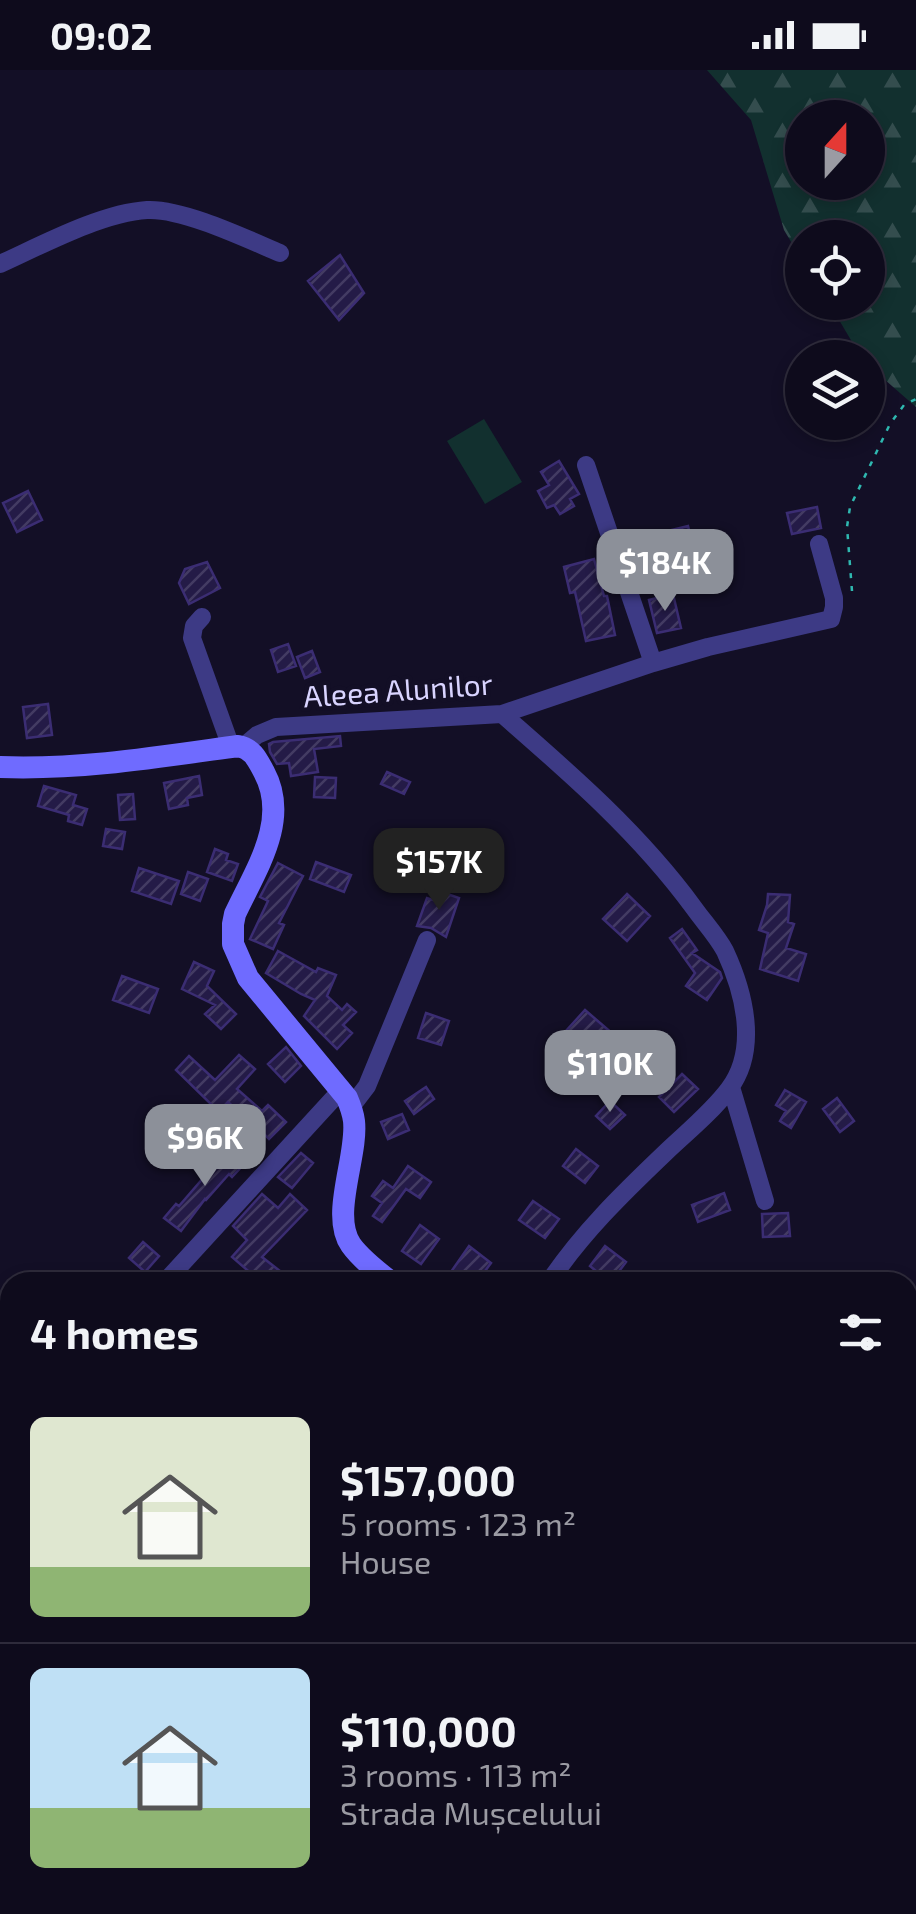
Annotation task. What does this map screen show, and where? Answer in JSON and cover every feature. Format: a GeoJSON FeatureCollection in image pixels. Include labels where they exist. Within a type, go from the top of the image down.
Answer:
{"type":"FeatureCollection","features":[{"type":"Feature","properties":{"kind":"street"},"geometry":{"type":"LineString","coordinates":[[0,264],[115,216],[149,210],[216,227],[280,253]]}},
{"type":"Feature","properties":{"kind":"street"},"geometry":{"type":"LineString","coordinates":[[586,465],[654,663]]}},
{"type":"Feature","properties":{"kind":"street","name":"Aleea Alunilor"},"geometry":{"type":"LineString","coordinates":[[237,747],[276,727],[502,714],[708,647],[830,620],[834,598],[820,544]]}},
{"type":"Feature","properties":{"kind":"street"},"geometry":{"type":"LineString","coordinates":[[202,618],[194,626],[192,638],[237,747]]}},
{"type":"Feature","properties":{"kind":"street"},"geometry":{"type":"LineString","coordinates":[[502,714],[597,799],[683,893],[724,948],[742,993],[745,1024],[745,1054],[731,1086],[610,1205],[556,1272]]}},
{"type":"Feature","properties":{"kind":"street"},"geometry":{"type":"LineString","coordinates":[[0,767],[81,766],[237,747],[254,753],[274,789],[276,814],[270,838],[235,914],[233,944],[248,978],[346,1098],[354,1131],[346,1234],[352,1246],[380,1272]]}},
{"type":"Feature","properties":{"kind":"street"},"geometry":{"type":"LineString","coordinates":[[175,1272],[346,1098],[367,1086],[427,940]]}},
{"type":"Feature","properties":{"kind":"street"},"geometry":{"type":"LineString","coordinates":[[731,1086],[765,1201]]}},
{"type":"Feature","properties":{"kind":"path"},"geometry":{"type":"LineString","coordinates":[[852,591],[847,528],[850,507],[890,424],[904,406],[916,399]]}},
{"type":"Feature","properties":{"kind":"green space"},"geometry":{"type":"Polygon","coordinates":[[[707,70],[916,70],[916,407],[885,380],[885,340],[851,340],[839,320],[885,320],[885,220],[785,220],[784,230],[751,120],[707,70]]]}},
{"type":"Feature","properties":{"kind":"green space"},"geometry":{"type":"Polygon","coordinates":[[[484,419],[522,482],[485,504],[447,441],[484,419]]]}},
{"type":"Feature","properties":{"kind":"building"},"geometry":{"type":"Polygon","coordinates":[[[340,255],[364,293],[339,320],[308,281],[340,255]]]}},
{"type":"Feature","properties":{"kind":"building"},"geometry":{"type":"Polygon","coordinates":[[[559,461],[579,494],[570,499],[574,506],[560,514],[554,505],[547,508],[538,491],[549,485],[541,472],[559,461]]]}},
{"type":"Feature","properties":{"kind":"building"},"geometry":{"type":"Polygon","coordinates":[[[28,491],[42,520],[17,532],[3,503],[28,491]]]}},
{"type":"Feature","properties":{"kind":"building"},"geometry":{"type":"Polygon","coordinates":[[[817,507],[821,528],[792,534],[787,513],[817,507]]]}},
{"type":"Feature","properties":{"kind":"building"},"geometry":{"type":"Polygon","coordinates":[[[688,526],[695,554],[669,561],[665,544],[675,541],[672,530],[688,526]]]}},
{"type":"Feature","properties":{"kind":"building"},"geometry":{"type":"Polygon","coordinates":[[[594,559],[615,635],[586,641],[575,592],[570,593],[564,567],[594,559]]]}},
{"type":"Feature","properties":{"kind":"building"},"geometry":{"type":"Polygon","coordinates":[[[207,562],[220,588],[189,604],[179,583],[185,569],[207,562]]]}},
{"type":"Feature","properties":{"kind":"building"},"geometry":{"type":"Polygon","coordinates":[[[673,594],[681,628],[657,633],[649,600],[673,594]]]}},
{"type":"Feature","properties":{"kind":"building"},"geometry":{"type":"Polygon","coordinates":[[[288,644],[296,666],[278,672],[271,650],[288,644]]]}},
{"type":"Feature","properties":{"kind":"building"},"geometry":{"type":"Polygon","coordinates":[[[312,651],[320,672],[305,678],[297,657],[312,651]]]}},
{"type":"Feature","properties":{"kind":"building"},"geometry":{"type":"Polygon","coordinates":[[[48,704],[52,735],[27,738],[23,707],[48,704]]]}},
{"type":"Feature","properties":{"kind":"building"},"geometry":{"type":"Polygon","coordinates":[[[340,736],[341,746],[314,749],[318,772],[291,776],[289,763],[277,764],[270,752],[269,744],[273,742],[340,736]]]}},
{"type":"Feature","properties":{"kind":"building"},"geometry":{"type":"Polygon","coordinates":[[[387,772],[410,782],[404,794],[381,784],[387,772]]]}},
{"type":"Feature","properties":{"kind":"building"},"geometry":{"type":"Polygon","coordinates":[[[199,776],[202,795],[187,798],[188,805],[169,809],[164,783],[199,776]]]}},
{"type":"Feature","properties":{"kind":"building"},"geometry":{"type":"Polygon","coordinates":[[[315,777],[336,778],[335,798],[314,797],[315,777]]]}},
{"type":"Feature","properties":{"kind":"building"},"geometry":{"type":"Polygon","coordinates":[[[44,786],[76,795],[73,805],[87,809],[82,825],[68,821],[69,815],[38,806],[44,786]]]}},
{"type":"Feature","properties":{"kind":"building"},"geometry":{"type":"Polygon","coordinates":[[[133,794],[135,819],[120,820],[118,795],[133,794]]]}},
{"type":"Feature","properties":{"kind":"building"},"geometry":{"type":"Polygon","coordinates":[[[106,829],[125,832],[122,849],[103,846],[106,829]]]}},
{"type":"Feature","properties":{"kind":"building"},"geometry":{"type":"Polygon","coordinates":[[[215,849],[228,854],[226,860],[238,864],[232,881],[207,872],[215,849]]]}},
{"type":"Feature","properties":{"kind":"building"},"geometry":{"type":"Polygon","coordinates":[[[316,862],[351,875],[344,892],[310,879],[316,862]]]}},
{"type":"Feature","properties":{"kind":"building"},"geometry":{"type":"Polygon","coordinates":[[[278,863],[303,876],[279,923],[284,925],[273,949],[250,939],[268,901],[260,897],[278,863]]]}},
{"type":"Feature","properties":{"kind":"building"},"geometry":{"type":"Polygon","coordinates":[[[139,868],[179,881],[171,904],[132,891],[139,868]]]}},
{"type":"Feature","properties":{"kind":"building"},"geometry":{"type":"Polygon","coordinates":[[[188,872],[208,879],[200,901],[181,894],[188,872]]]}},
{"type":"Feature","properties":{"kind":"building"},"geometry":{"type":"Polygon","coordinates":[[[436,890],[459,898],[446,937],[431,928],[417,926],[427,898],[433,900],[436,890]]]}},
{"type":"Feature","properties":{"kind":"building"},"geometry":{"type":"Polygon","coordinates":[[[627,894],[650,916],[627,941],[603,919],[627,894]]]}},
{"type":"Feature","properties":{"kind":"building"},"geometry":{"type":"Polygon","coordinates":[[[768,894],[790,895],[788,922],[794,924],[786,948],[806,954],[798,981],[760,969],[768,933],[759,930],[768,894]]]}},
{"type":"Feature","properties":{"kind":"building"},"geometry":{"type":"Polygon","coordinates":[[[682,929],[697,950],[692,953],[720,972],[722,978],[707,1000],[686,986],[695,973],[670,938],[682,929]]]}},
{"type":"Feature","properties":{"kind":"building"},"geometry":{"type":"Polygon","coordinates":[[[278,951],[316,972],[318,968],[336,975],[327,996],[342,1010],[347,1004],[356,1012],[343,1025],[352,1033],[337,1049],[304,1016],[315,1000],[266,973],[278,951]]]}},
{"type":"Feature","properties":{"kind":"building"},"geometry":{"type":"Polygon","coordinates":[[[194,962],[214,971],[207,986],[236,1014],[221,1029],[205,1014],[215,1005],[182,989],[194,962]]]}},
{"type":"Feature","properties":{"kind":"building"},"geometry":{"type":"Polygon","coordinates":[[[122,976],[158,989],[149,1013],[113,1000],[122,976]]]}},
{"type":"Feature","properties":{"kind":"building"},"geometry":{"type":"Polygon","coordinates":[[[585,1010],[614,1035],[595,1057],[566,1031],[585,1010]]]}},
{"type":"Feature","properties":{"kind":"building"},"geometry":{"type":"Polygon","coordinates":[[[426,1013],[449,1021],[441,1045],[418,1038],[426,1013]]]}},
{"type":"Feature","properties":{"kind":"building"},"geometry":{"type":"Polygon","coordinates":[[[286,1047],[301,1066],[285,1082],[268,1064],[286,1047]]]}},
{"type":"Feature","properties":{"kind":"building"},"geometry":{"type":"Polygon","coordinates":[[[239,1055],[255,1069],[237,1089],[262,1111],[268,1105],[286,1122],[269,1139],[228,1102],[219,1112],[176,1070],[189,1056],[215,1080],[239,1055]]]}},
{"type":"Feature","properties":{"kind":"building"},"geometry":{"type":"Polygon","coordinates":[[[682,1074],[698,1089],[674,1112],[659,1097],[682,1074]]]}},
{"type":"Feature","properties":{"kind":"building"},"geometry":{"type":"Polygon","coordinates":[[[426,1087],[434,1099],[414,1114],[405,1101],[426,1087]]]}},
{"type":"Feature","properties":{"kind":"building"},"geometry":{"type":"Polygon","coordinates":[[[785,1090],[806,1102],[791,1128],[780,1121],[786,1111],[776,1105],[785,1090]]]}},
{"type":"Feature","properties":{"kind":"building"},"geometry":{"type":"Polygon","coordinates":[[[837,1098],[854,1121],[840,1132],[823,1109],[837,1098]]]}},
{"type":"Feature","properties":{"kind":"building"},"geometry":{"type":"Polygon","coordinates":[[[610,1101],[625,1115],[610,1129],[596,1116],[610,1101]]]}},
{"type":"Feature","properties":{"kind":"building"},"geometry":{"type":"Polygon","coordinates":[[[402,1114],[409,1130],[388,1139],[381,1122],[402,1114]]]}},
{"type":"Feature","properties":{"kind":"building"},"geometry":{"type":"Polygon","coordinates":[[[230,1147],[246,1162],[205,1199],[181,1231],[164,1218],[230,1147]]]}},
{"type":"Feature","properties":{"kind":"building"},"geometry":{"type":"Polygon","coordinates":[[[576,1149],[598,1166],[585,1183],[563,1166],[576,1149]]]}},
{"type":"Feature","properties":{"kind":"building"},"geometry":{"type":"Polygon","coordinates":[[[301,1153],[313,1163],[292,1188],[278,1177],[301,1153]]]}},
{"type":"Feature","properties":{"kind":"building"},"geometry":{"type":"Polygon","coordinates":[[[408,1166],[431,1182],[420,1198],[406,1189],[382,1222],[373,1216],[382,1203],[372,1196],[383,1181],[393,1188],[408,1166]]]}},
{"type":"Feature","properties":{"kind":"building"},"geometry":{"type":"Polygon","coordinates":[[[724,1193],[730,1210],[698,1222],[692,1205],[724,1193]]]}},
{"type":"Feature","properties":{"kind":"building"},"geometry":{"type":"Polygon","coordinates":[[[262,1194],[278,1208],[290,1194],[307,1210],[262,1257],[281,1272],[249,1272],[232,1257],[247,1240],[233,1226],[262,1194]]]}},
{"type":"Feature","properties":{"kind":"building"},"geometry":{"type":"Polygon","coordinates":[[[533,1201],[559,1219],[545,1238],[519,1220],[533,1201]]]}},
{"type":"Feature","properties":{"kind":"building"},"geometry":{"type":"Polygon","coordinates":[[[788,1213],[790,1236],[763,1237],[762,1214],[788,1213]]]}},
{"type":"Feature","properties":{"kind":"building"},"geometry":{"type":"Polygon","coordinates":[[[420,1225],[439,1239],[421,1264],[402,1251],[420,1225]]]}},
{"type":"Feature","properties":{"kind":"building"},"geometry":{"type":"Polygon","coordinates":[[[143,1242],[159,1256],[145,1272],[129,1258],[143,1242]]]}},
{"type":"Feature","properties":{"kind":"building"},"geometry":{"type":"Polygon","coordinates":[[[469,1246],[491,1263],[484,1272],[451,1272],[469,1246]]]}},
{"type":"Feature","properties":{"kind":"building"},"geometry":{"type":"Polygon","coordinates":[[[605,1246],[626,1262],[618,1272],[595,1272],[590,1266],[605,1246]]]}}]}
